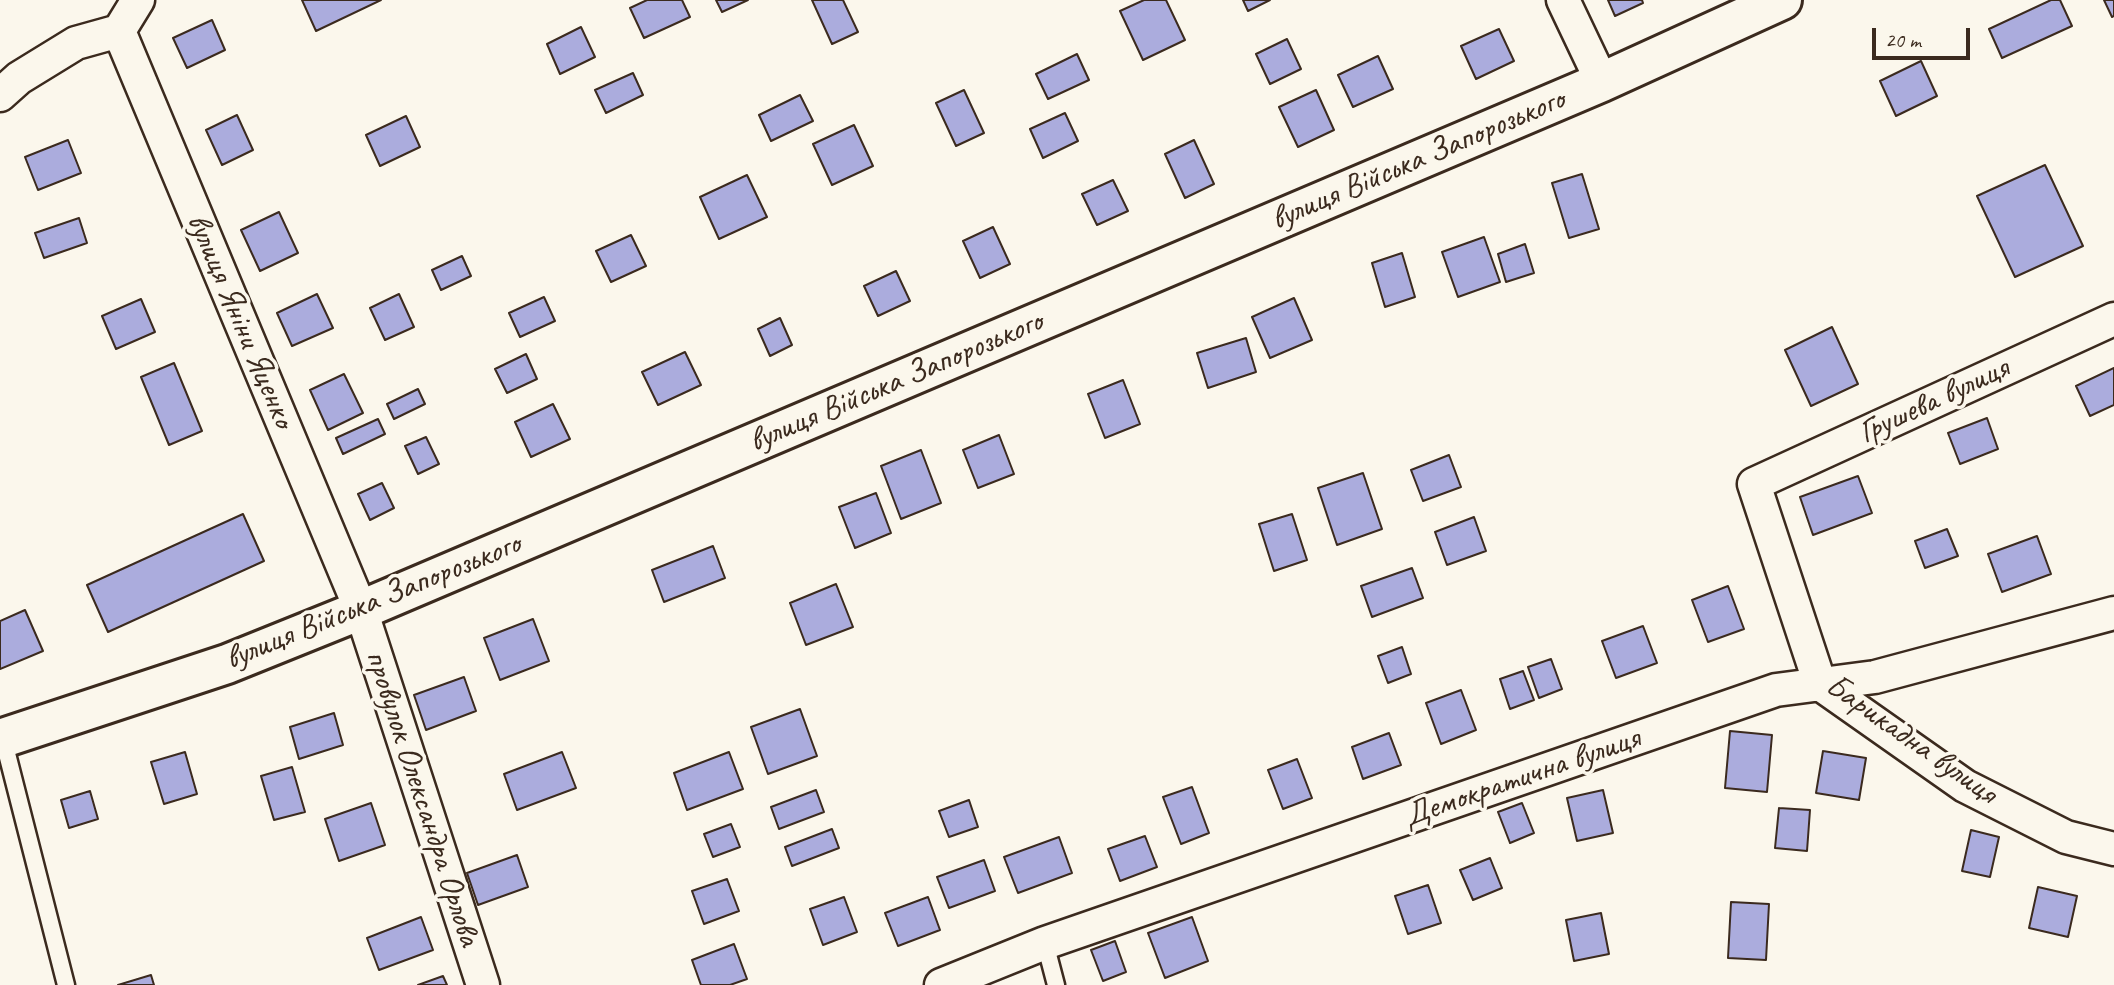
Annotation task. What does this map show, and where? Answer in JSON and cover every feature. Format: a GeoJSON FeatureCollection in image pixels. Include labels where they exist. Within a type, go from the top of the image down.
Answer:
{"type":"FeatureCollection","features":[{"type":"Feature","properties":{"kind":"street"},"geometry":{"type":"LineString","coordinates":[[0,95],[19,78],[76,43],[119,31],[138,0]]}},
{"type":"Feature","properties":{"kind":"street"},"geometry":{"type":"LineString","coordinates":[[1563,0],[1602,82]]}},
{"type":"Feature","properties":{"kind":"street","name":"вулиця Війська Запорозького"},"geometry":{"type":"LineString","coordinates":[[1,736],[227,664],[361,610],[1602,82],[1782,0]]}},
{"type":"Feature","properties":{"kind":"street","name":"вулиця Яніни Яценко"},"geometry":{"type":"LineString","coordinates":[[119,31],[361,610]]}},
{"type":"Feature","properties":{"kind":"street","name":"Грушева вулиця"},"geometry":{"type":"LineString","coordinates":[[1754,484],[2114,319]]}},
{"type":"Feature","properties":{"kind":"street","name":"Барикадна вулиця"},"geometry":{"type":"LineString","coordinates":[[1754,484],[1820,684],[1965,786],[2066,837],[2114,849]]}},
{"type":"Feature","properties":{"kind":"street","name":"провулок Олександра Орлова"},"geometry":{"type":"LineString","coordinates":[[361,610],[483,985]]}},
{"type":"Feature","properties":{"kind":"street","name":"Демократична вулиця"},"geometry":{"type":"LineString","coordinates":[[941,985],[1045,943],[1776,690],[1875,677],[2114,612]]}},
{"type":"Feature","properties":{"kind":"lane"},"geometry":{"type":"LineString","coordinates":[[1,736],[66,985]]}},
{"type":"Feature","properties":{"kind":"lane"},"geometry":{"type":"LineString","coordinates":[[1045,943],[1056,985]]}},
{"type":"Feature","properties":{"kind":"building"},"geometry":{"type":"Polygon","coordinates":[[[302,0],[381,0],[316,31],[302,0]]]}},
{"type":"Feature","properties":{"kind":"building"},"geometry":{"type":"Polygon","coordinates":[[[647,0],[682,0],[690,17],[644,38],[630,8],[647,0]]]}},
{"type":"Feature","properties":{"kind":"building"},"geometry":{"type":"Polygon","coordinates":[[[716,0],[748,0],[722,12],[716,0]]]}},
{"type":"Feature","properties":{"kind":"building"},"geometry":{"type":"Polygon","coordinates":[[[812,0],[843,0],[858,32],[832,44],[812,0]]]}},
{"type":"Feature","properties":{"kind":"building"},"geometry":{"type":"Polygon","coordinates":[[[1144,0],[1166,0],[1185,40],[1143,60],[1120,11],[1144,0]]]}},
{"type":"Feature","properties":{"kind":"building"},"geometry":{"type":"Polygon","coordinates":[[[1243,0],[1270,0],[1248,11],[1243,0]]]}},
{"type":"Feature","properties":{"kind":"building"},"geometry":{"type":"Polygon","coordinates":[[[1608,0],[1642,0],[1643,3],[1615,16],[1608,0]]]}},
{"type":"Feature","properties":{"kind":"building"},"geometry":{"type":"Polygon","coordinates":[[[2051,0],[2060,0],[2072,26],[2002,58],[1989,29],[2051,0]]]}},
{"type":"Feature","properties":{"kind":"building"},"geometry":{"type":"Polygon","coordinates":[[[2104,0],[2114,0],[2114,16],[2112,17],[2104,0]]]}},
{"type":"Feature","properties":{"kind":"building"},"geometry":{"type":"Polygon","coordinates":[[[212,20],[225,50],[187,68],[173,38],[212,20]]]}},
{"type":"Feature","properties":{"kind":"building"},"geometry":{"type":"Polygon","coordinates":[[[581,27],[595,57],[560,74],[547,44],[581,27]]]}},
{"type":"Feature","properties":{"kind":"building"},"geometry":{"type":"Polygon","coordinates":[[[1499,29],[1514,61],[1476,79],[1461,46],[1499,29]]]}},
{"type":"Feature","properties":{"kind":"building"},"geometry":{"type":"Polygon","coordinates":[[[1287,39],[1301,69],[1270,84],[1256,54],[1287,39]]]}},
{"type":"Feature","properties":{"kind":"building"},"geometry":{"type":"Polygon","coordinates":[[[1077,54],[1089,80],[1048,99],[1036,74],[1077,54]]]}},
{"type":"Feature","properties":{"kind":"building"},"geometry":{"type":"Polygon","coordinates":[[[1378,56],[1393,89],[1353,107],[1338,75],[1378,56]]]}},
{"type":"Feature","properties":{"kind":"building"},"geometry":{"type":"Polygon","coordinates":[[[1921,61],[1937,96],[1896,116],[1880,81],[1921,61]]]}},
{"type":"Feature","properties":{"kind":"building"},"geometry":{"type":"Polygon","coordinates":[[[633,73],[643,95],[606,113],[595,90],[633,73]]]}},
{"type":"Feature","properties":{"kind":"building"},"geometry":{"type":"Polygon","coordinates":[[[964,90],[984,133],[956,146],[936,103],[964,90]]]}},
{"type":"Feature","properties":{"kind":"building"},"geometry":{"type":"Polygon","coordinates":[[[1316,90],[1334,130],[1298,147],[1279,107],[1316,90]]]}},
{"type":"Feature","properties":{"kind":"building"},"geometry":{"type":"Polygon","coordinates":[[[800,95],[813,121],[771,141],[759,115],[800,95]]]}},
{"type":"Feature","properties":{"kind":"building"},"geometry":{"type":"Polygon","coordinates":[[[1065,113],[1078,141],[1043,158],[1030,129],[1065,113]]]}},
{"type":"Feature","properties":{"kind":"building"},"geometry":{"type":"Polygon","coordinates":[[[237,115],[253,150],[222,165],[206,130],[237,115]]]}},
{"type":"Feature","properties":{"kind":"building"},"geometry":{"type":"Polygon","coordinates":[[[406,116],[420,147],[380,166],[366,135],[406,116]]]}},
{"type":"Feature","properties":{"kind":"building"},"geometry":{"type":"Polygon","coordinates":[[[854,125],[873,166],[832,185],[813,144],[854,125]]]}},
{"type":"Feature","properties":{"kind":"building"},"geometry":{"type":"Polygon","coordinates":[[[68,140],[81,173],[38,190],[25,157],[68,140]]]}},
{"type":"Feature","properties":{"kind":"building"},"geometry":{"type":"Polygon","coordinates":[[[1194,140],[1214,184],[1185,198],[1165,154],[1194,140]]]}},
{"type":"Feature","properties":{"kind":"building"},"geometry":{"type":"Polygon","coordinates":[[[2045,165],[2083,246],[2015,277],[1977,196],[2045,165]]]}},
{"type":"Feature","properties":{"kind":"building"},"geometry":{"type":"Polygon","coordinates":[[[1582,174],[1599,229],[1569,238],[1552,183],[1582,174]]]}},
{"type":"Feature","properties":{"kind":"building"},"geometry":{"type":"Polygon","coordinates":[[[747,175],[767,217],[719,239],[700,197],[747,175]]]}},
{"type":"Feature","properties":{"kind":"building"},"geometry":{"type":"Polygon","coordinates":[[[1113,180],[1128,211],[1097,225],[1082,194],[1113,180]]]}},
{"type":"Feature","properties":{"kind":"building"},"geometry":{"type":"Polygon","coordinates":[[[279,212],[298,253],[260,271],[241,230],[279,212]]]}},
{"type":"Feature","properties":{"kind":"building"},"geometry":{"type":"Polygon","coordinates":[[[79,218],[87,243],[44,258],[35,233],[79,218]]]}},
{"type":"Feature","properties":{"kind":"building"},"geometry":{"type":"Polygon","coordinates":[[[993,227],[1010,264],[980,278],[963,241],[993,227]]]}},
{"type":"Feature","properties":{"kind":"building"},"geometry":{"type":"Polygon","coordinates":[[[631,235],[646,266],[611,282],[596,251],[631,235]]]}},
{"type":"Feature","properties":{"kind":"building"},"geometry":{"type":"Polygon","coordinates":[[[1484,237],[1500,282],[1458,297],[1442,252],[1484,237]]]}},
{"type":"Feature","properties":{"kind":"building"},"geometry":{"type":"Polygon","coordinates":[[[1525,244],[1534,273],[1506,282],[1498,254],[1525,244]]]}},
{"type":"Feature","properties":{"kind":"building"},"geometry":{"type":"Polygon","coordinates":[[[1402,253],[1415,297],[1385,307],[1372,263],[1402,253]]]}},
{"type":"Feature","properties":{"kind":"building"},"geometry":{"type":"Polygon","coordinates":[[[462,256],[471,276],[441,290],[432,270],[462,256]]]}},
{"type":"Feature","properties":{"kind":"building"},"geometry":{"type":"Polygon","coordinates":[[[896,271],[910,301],[878,316],[864,286],[896,271]]]}},
{"type":"Feature","properties":{"kind":"building"},"geometry":{"type":"Polygon","coordinates":[[[317,294],[333,328],[292,346],[277,313],[317,294]]]}},
{"type":"Feature","properties":{"kind":"building"},"geometry":{"type":"Polygon","coordinates":[[[399,294],[414,327],[385,340],[370,308],[399,294]]]}},
{"type":"Feature","properties":{"kind":"building"},"geometry":{"type":"Polygon","coordinates":[[[544,297],[555,321],[520,337],[509,313],[544,297]]]}},
{"type":"Feature","properties":{"kind":"building"},"geometry":{"type":"Polygon","coordinates":[[[1294,298],[1312,340],[1270,358],[1252,317],[1294,298]]]}},
{"type":"Feature","properties":{"kind":"building"},"geometry":{"type":"Polygon","coordinates":[[[141,299],[155,332],[116,349],[102,316],[141,299]]]}},
{"type":"Feature","properties":{"kind":"building"},"geometry":{"type":"Polygon","coordinates":[[[780,318],[792,345],[770,356],[758,329],[780,318]]]}},
{"type":"Feature","properties":{"kind":"building"},"geometry":{"type":"Polygon","coordinates":[[[1832,327],[1858,384],[1811,406],[1785,350],[1832,327]]]}},
{"type":"Feature","properties":{"kind":"building"},"geometry":{"type":"Polygon","coordinates":[[[1246,338],[1256,372],[1208,388],[1197,353],[1246,338]]]}},
{"type":"Feature","properties":{"kind":"building"},"geometry":{"type":"Polygon","coordinates":[[[685,352],[701,385],[658,405],[642,372],[685,352]]]}},
{"type":"Feature","properties":{"kind":"building"},"geometry":{"type":"Polygon","coordinates":[[[526,354],[537,379],[507,393],[495,369],[526,354]]]}},
{"type":"Feature","properties":{"kind":"building"},"geometry":{"type":"Polygon","coordinates":[[[174,363],[202,431],[169,445],[141,377],[174,363]]]}},
{"type":"Feature","properties":{"kind":"building"},"geometry":{"type":"Polygon","coordinates":[[[2114,368],[2114,405],[2090,416],[2076,386],[2114,368]]]}},
{"type":"Feature","properties":{"kind":"building"},"geometry":{"type":"Polygon","coordinates":[[[344,374],[363,413],[328,430],[310,390],[344,374]]]}},
{"type":"Feature","properties":{"kind":"building"},"geometry":{"type":"Polygon","coordinates":[[[1123,380],[1140,424],[1105,438],[1088,394],[1123,380]]]}},
{"type":"Feature","properties":{"kind":"building"},"geometry":{"type":"Polygon","coordinates":[[[418,389],[425,404],[394,419],[387,404],[418,389]]]}},
{"type":"Feature","properties":{"kind":"building"},"geometry":{"type":"Polygon","coordinates":[[[553,404],[570,439],[531,457],[515,422],[553,404]]]}},
{"type":"Feature","properties":{"kind":"building"},"geometry":{"type":"Polygon","coordinates":[[[1987,418],[1998,449],[1960,464],[1948,433],[1987,418]]]}},
{"type":"Feature","properties":{"kind":"building"},"geometry":{"type":"Polygon","coordinates":[[[378,419],[385,434],[343,454],[336,438],[378,419]]]}},
{"type":"Feature","properties":{"kind":"building"},"geometry":{"type":"Polygon","coordinates":[[[999,435],[1014,474],[978,488],[963,450],[999,435]]]}},
{"type":"Feature","properties":{"kind":"building"},"geometry":{"type":"Polygon","coordinates":[[[426,437],[439,464],[418,474],[405,446],[426,437]]]}},
{"type":"Feature","properties":{"kind":"building"},"geometry":{"type":"Polygon","coordinates":[[[921,450],[941,503],[901,519],[881,466],[921,450]]]}},
{"type":"Feature","properties":{"kind":"building"},"geometry":{"type":"Polygon","coordinates":[[[1449,455],[1461,487],[1423,501],[1411,470],[1449,455]]]}},
{"type":"Feature","properties":{"kind":"building"},"geometry":{"type":"Polygon","coordinates":[[[1363,473],[1382,529],[1337,545],[1318,488],[1363,473]]]}},
{"type":"Feature","properties":{"kind":"building"},"geometry":{"type":"Polygon","coordinates":[[[1858,476],[1872,513],[1813,535],[1800,497],[1858,476]]]}},
{"type":"Feature","properties":{"kind":"building"},"geometry":{"type":"Polygon","coordinates":[[[382,483],[394,508],[370,520],[358,494],[382,483]]]}},
{"type":"Feature","properties":{"kind":"building"},"geometry":{"type":"Polygon","coordinates":[[[876,493],[891,533],[855,548],[839,507],[876,493]]]}},
{"type":"Feature","properties":{"kind":"building"},"geometry":{"type":"Polygon","coordinates":[[[243,514],[264,561],[108,632],[87,585],[243,514]]]}},
{"type":"Feature","properties":{"kind":"building"},"geometry":{"type":"Polygon","coordinates":[[[1292,514],[1307,560],[1274,571],[1259,524],[1292,514]]]}},
{"type":"Feature","properties":{"kind":"building"},"geometry":{"type":"Polygon","coordinates":[[[1474,517],[1486,551],[1447,565],[1435,532],[1474,517]]]}},
{"type":"Feature","properties":{"kind":"building"},"geometry":{"type":"Polygon","coordinates":[[[1947,529],[1958,556],[1925,568],[1915,541],[1947,529]]]}},
{"type":"Feature","properties":{"kind":"building"},"geometry":{"type":"Polygon","coordinates":[[[2037,536],[2051,574],[2002,592],[1988,554],[2037,536]]]}},
{"type":"Feature","properties":{"kind":"building"},"geometry":{"type":"Polygon","coordinates":[[[713,546],[725,578],[664,602],[652,570],[713,546]]]}},
{"type":"Feature","properties":{"kind":"building"},"geometry":{"type":"Polygon","coordinates":[[[1412,568],[1423,598],[1372,617],[1361,586],[1412,568]]]}},
{"type":"Feature","properties":{"kind":"building"},"geometry":{"type":"Polygon","coordinates":[[[836,584],[853,627],[806,645],[790,603],[836,584]]]}},
{"type":"Feature","properties":{"kind":"building"},"geometry":{"type":"Polygon","coordinates":[[[1728,586],[1744,629],[1708,642],[1692,600],[1728,586]]]}},
{"type":"Feature","properties":{"kind":"building"},"geometry":{"type":"Polygon","coordinates":[[[25,610],[43,651],[0,669],[0,621],[25,610]]]}},
{"type":"Feature","properties":{"kind":"building"},"geometry":{"type":"Polygon","coordinates":[[[533,619],[549,661],[500,680],[484,638],[533,619]]]}},
{"type":"Feature","properties":{"kind":"building"},"geometry":{"type":"Polygon","coordinates":[[[1643,626],[1657,663],[1616,678],[1602,641],[1643,626]]]}},
{"type":"Feature","properties":{"kind":"building"},"geometry":{"type":"Polygon","coordinates":[[[1402,647],[1411,674],[1388,683],[1378,656],[1402,647]]]}},
{"type":"Feature","properties":{"kind":"building"},"geometry":{"type":"Polygon","coordinates":[[[1551,659],[1562,689],[1539,698],[1528,667],[1551,659]]]}},
{"type":"Feature","properties":{"kind":"building"},"geometry":{"type":"Polygon","coordinates":[[[1523,671],[1534,700],[1510,709],[1500,679],[1523,671]]]}},
{"type":"Feature","properties":{"kind":"building"},"geometry":{"type":"Polygon","coordinates":[[[464,677],[476,711],[426,730],[414,695],[464,677]]]}},
{"type":"Feature","properties":{"kind":"building"},"geometry":{"type":"Polygon","coordinates":[[[1461,690],[1476,730],[1441,744],[1426,703],[1461,690]]]}},
{"type":"Feature","properties":{"kind":"building"},"geometry":{"type":"Polygon","coordinates":[[[800,709],[817,756],[768,774],[751,727],[800,709]]]}},
{"type":"Feature","properties":{"kind":"building"},"geometry":{"type":"Polygon","coordinates":[[[334,713],[343,745],[299,759],[290,727],[334,713]]]}},
{"type":"Feature","properties":{"kind":"building"},"geometry":{"type":"Polygon","coordinates":[[[1730,731],[1772,735],[1767,792],[1725,788],[1730,731]]]}},
{"type":"Feature","properties":{"kind":"building"},"geometry":{"type":"Polygon","coordinates":[[[1389,733],[1401,765],[1363,779],[1352,747],[1389,733]]]}},
{"type":"Feature","properties":{"kind":"building"},"geometry":{"type":"Polygon","coordinates":[[[1823,751],[1866,758],[1859,800],[1816,793],[1823,751]]]}},
{"type":"Feature","properties":{"kind":"building"},"geometry":{"type":"Polygon","coordinates":[[[185,752],[197,794],[164,804],[151,762],[185,752]]]}},
{"type":"Feature","properties":{"kind":"building"},"geometry":{"type":"Polygon","coordinates":[[[562,752],[576,788],[517,810],[504,774],[562,752]]]}},
{"type":"Feature","properties":{"kind":"building"},"geometry":{"type":"Polygon","coordinates":[[[729,752],[743,789],[687,810],[674,773],[729,752]]]}},
{"type":"Feature","properties":{"kind":"building"},"geometry":{"type":"Polygon","coordinates":[[[1297,759],[1312,798],[1283,809],[1268,770],[1297,759]]]}},
{"type":"Feature","properties":{"kind":"building"},"geometry":{"type":"Polygon","coordinates":[[[292,767],[305,812],[274,820],[261,776],[292,767]]]}},
{"type":"Feature","properties":{"kind":"building"},"geometry":{"type":"Polygon","coordinates":[[[1192,787],[1209,833],[1181,844],[1163,797],[1192,787]]]}},
{"type":"Feature","properties":{"kind":"building"},"geometry":{"type":"Polygon","coordinates":[[[816,790],[824,812],[779,829],[771,807],[816,790]]]}},
{"type":"Feature","properties":{"kind":"building"},"geometry":{"type":"Polygon","coordinates":[[[1603,790],[1613,833],[1577,841],[1567,798],[1603,790]]]}},
{"type":"Feature","properties":{"kind":"building"},"geometry":{"type":"Polygon","coordinates":[[[90,791],[98,819],[69,828],[61,800],[90,791]]]}},
{"type":"Feature","properties":{"kind":"building"},"geometry":{"type":"Polygon","coordinates":[[[969,800],[978,827],[949,837],[939,811],[969,800]]]}},
{"type":"Feature","properties":{"kind":"building"},"geometry":{"type":"Polygon","coordinates":[[[371,803],[385,845],[339,861],[325,819],[371,803]]]}},
{"type":"Feature","properties":{"kind":"building"},"geometry":{"type":"Polygon","coordinates":[[[1522,803],[1534,833],[1510,843],[1498,812],[1522,803]]]}},
{"type":"Feature","properties":{"kind":"building"},"geometry":{"type":"Polygon","coordinates":[[[1779,808],[1810,810],[1807,851],[1775,848],[1779,808]]]}},
{"type":"Feature","properties":{"kind":"building"},"geometry":{"type":"Polygon","coordinates":[[[731,824],[740,847],[713,857],[704,834],[731,824]]]}},
{"type":"Feature","properties":{"kind":"building"},"geometry":{"type":"Polygon","coordinates":[[[832,829],[839,848],[792,866],[785,847],[832,829]]]}},
{"type":"Feature","properties":{"kind":"building"},"geometry":{"type":"Polygon","coordinates":[[[1971,830],[1999,837],[1990,877],[1962,871],[1971,830]]]}},
{"type":"Feature","properties":{"kind":"building"},"geometry":{"type":"Polygon","coordinates":[[[1145,836],[1157,867],[1120,881],[1108,849],[1145,836]]]}},
{"type":"Feature","properties":{"kind":"building"},"geometry":{"type":"Polygon","coordinates":[[[1059,837],[1072,873],[1018,893],[1004,857],[1059,837]]]}},
{"type":"Feature","properties":{"kind":"building"},"geometry":{"type":"Polygon","coordinates":[[[517,855],[528,887],[478,905],[467,873],[517,855]]]}},
{"type":"Feature","properties":{"kind":"building"},"geometry":{"type":"Polygon","coordinates":[[[1490,858],[1502,888],[1473,900],[1460,870],[1490,858]]]}},
{"type":"Feature","properties":{"kind":"building"},"geometry":{"type":"Polygon","coordinates":[[[984,860],[995,891],[949,908],[937,877],[984,860]]]}},
{"type":"Feature","properties":{"kind":"building"},"geometry":{"type":"Polygon","coordinates":[[[727,879],[739,911],[704,924],[692,891],[727,879]]]}},
{"type":"Feature","properties":{"kind":"building"},"geometry":{"type":"Polygon","coordinates":[[[1428,885],[1441,923],[1408,934],[1395,896],[1428,885]]]}},
{"type":"Feature","properties":{"kind":"building"},"geometry":{"type":"Polygon","coordinates":[[[2038,887],[2077,896],[2068,937],[2029,928],[2038,887]]]}},
{"type":"Feature","properties":{"kind":"building"},"geometry":{"type":"Polygon","coordinates":[[[844,897],[857,932],[823,945],[810,909],[844,897]]]}},
{"type":"Feature","properties":{"kind":"building"},"geometry":{"type":"Polygon","coordinates":[[[928,897],[940,930],[898,946],[885,913],[928,897]]]}},
{"type":"Feature","properties":{"kind":"building"},"geometry":{"type":"Polygon","coordinates":[[[1731,902],[1769,904],[1766,960],[1728,958],[1731,902]]]}},
{"type":"Feature","properties":{"kind":"building"},"geometry":{"type":"Polygon","coordinates":[[[1601,913],[1609,954],[1574,961],[1566,920],[1601,913]]]}},
{"type":"Feature","properties":{"kind":"building"},"geometry":{"type":"Polygon","coordinates":[[[421,917],[433,950],[379,970],[367,938],[421,917]]]}},
{"type":"Feature","properties":{"kind":"building"},"geometry":{"type":"Polygon","coordinates":[[[1192,917],[1208,961],[1165,978],[1148,933],[1192,917]]]}},
{"type":"Feature","properties":{"kind":"building"},"geometry":{"type":"Polygon","coordinates":[[[1115,941],[1126,972],[1103,981],[1091,950],[1115,941]]]}},
{"type":"Feature","properties":{"kind":"building"},"geometry":{"type":"Polygon","coordinates":[[[734,944],[747,979],[730,985],[701,985],[692,960],[734,944]]]}},
{"type":"Feature","properties":{"kind":"building"},"geometry":{"type":"Polygon","coordinates":[[[151,975],[154,985],[118,985],[151,975]]]}},
{"type":"Feature","properties":{"kind":"building"},"geometry":{"type":"Polygon","coordinates":[[[443,976],[447,985],[418,985],[443,976]]]}}]}
